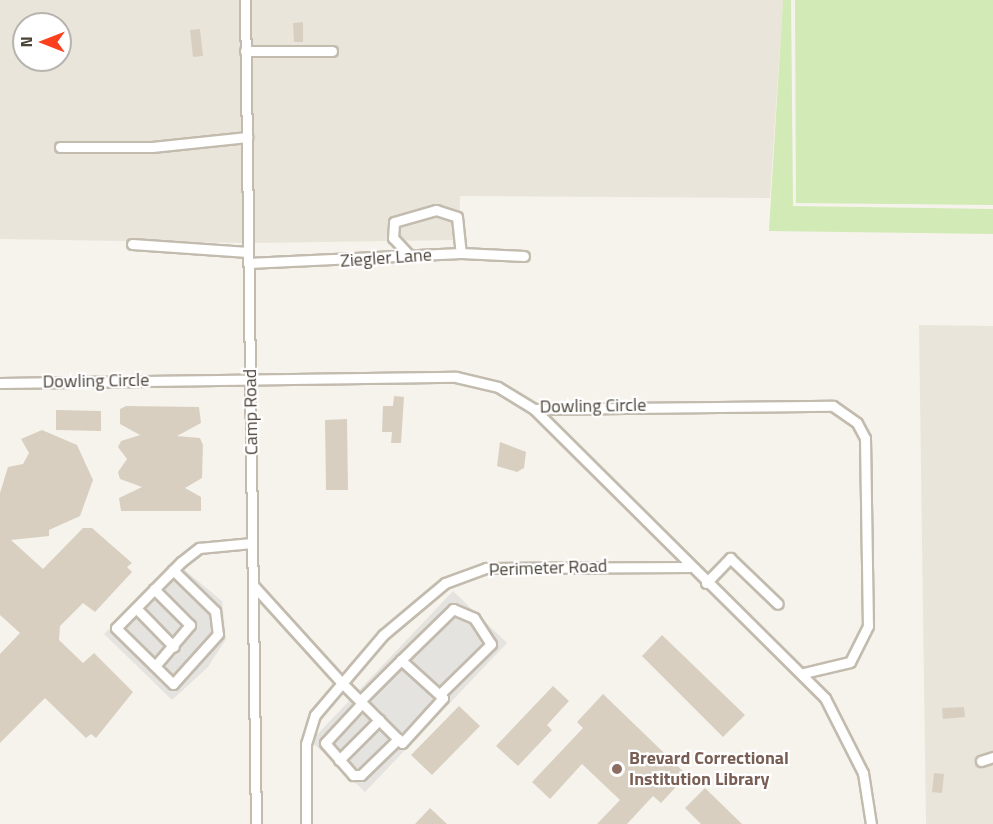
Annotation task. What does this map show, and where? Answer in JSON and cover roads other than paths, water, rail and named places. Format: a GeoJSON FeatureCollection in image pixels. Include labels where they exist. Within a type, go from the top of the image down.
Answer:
{"type":"FeatureCollection","features":[{"type":"Feature","properties":{"kind":"street","name":"Camp Road"},"geometry":{"type":"LineString","coordinates":[[245,0],[256,824]]}},
{"type":"Feature","properties":{"kind":"street"},"geometry":{"type":"LineString","coordinates":[[245,51],[332,51]]}},
{"type":"Feature","properties":{"kind":"street"},"geometry":{"type":"LineString","coordinates":[[60,147],[152,147],[247,136]]}},
{"type":"Feature","properties":{"kind":"street"},"geometry":{"type":"LineString","coordinates":[[411,257],[393,238],[394,222],[436,210],[457,217],[461,253]]}},
{"type":"Feature","properties":{"kind":"street"},"geometry":{"type":"LineString","coordinates":[[132,244],[248,252]]}},
{"type":"Feature","properties":{"kind":"street","name":"Ziegler Lane"},"geometry":{"type":"LineString","coordinates":[[249,263],[461,253],[524,256]]}},
{"type":"Feature","properties":{"kind":"street","name":"Dowling Circle"},"geometry":{"type":"LineString","coordinates":[[0,383],[456,377],[498,387],[534,409],[815,403],[833,406],[857,423],[866,457],[868,626],[850,662],[804,673]]}},
{"type":"Feature","properties":{"kind":"street"},"geometry":{"type":"LineString","coordinates":[[534,409],[689,567],[804,673],[847,734],[863,773],[871,824]]}},
{"type":"Feature","properties":{"kind":"street"},"geometry":{"type":"LineString","coordinates":[[173,570],[215,610],[218,634],[173,684],[116,628],[173,570],[199,548],[252,543]]}},
{"type":"Feature","properties":{"kind":"street"},"geometry":{"type":"LineString","coordinates":[[706,583],[730,558],[778,604]]}},
{"type":"Feature","properties":{"kind":"street","name":"Perimeter Road"},"geometry":{"type":"LineString","coordinates":[[306,824],[306,744],[315,715],[341,682],[418,603],[445,583],[486,568],[689,567]]}},
{"type":"Feature","properties":{"kind":"street"},"geometry":{"type":"LineString","coordinates":[[253,585],[341,682],[402,743],[441,706],[440,694],[401,660]]}},
{"type":"Feature","properties":{"kind":"street"},"geometry":{"type":"LineString","coordinates":[[154,589],[190,625],[174,647],[155,666]]}},
{"type":"Feature","properties":{"kind":"street"},"geometry":{"type":"LineString","coordinates":[[136,608],[174,647]]}},
{"type":"Feature","properties":{"kind":"street"},"geometry":{"type":"LineString","coordinates":[[398,739],[358,776],[339,760],[326,740],[401,660],[453,609],[474,618],[490,635],[491,644],[440,694]]}},
{"type":"Feature","properties":{"kind":"street"},"geometry":{"type":"LineString","coordinates":[[339,760],[379,720]]}},
{"type":"Feature","properties":{"kind":"street"},"geometry":{"type":"LineString","coordinates":[[981,761],[993,757]]}},
{"type":"Feature","properties":{"kind":"place","name":"Brevard Correctional Institution Library"},"geometry":{"type":"Point","coordinates":[617,769]}}]}
